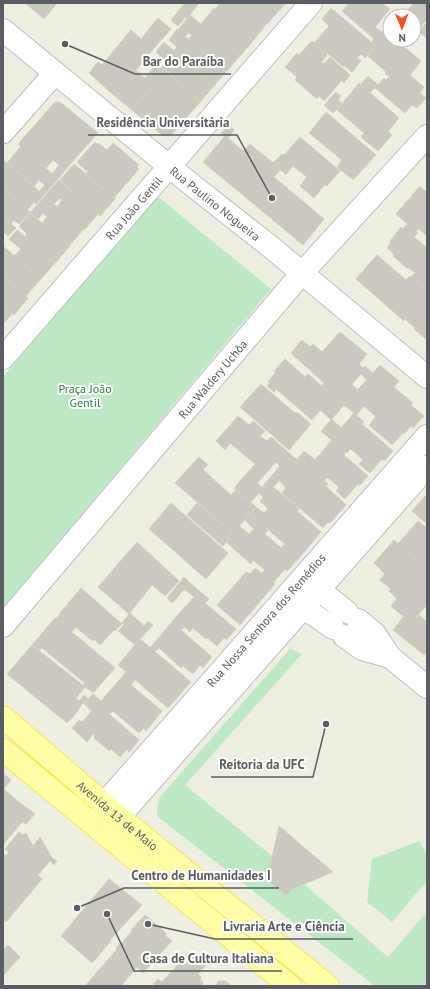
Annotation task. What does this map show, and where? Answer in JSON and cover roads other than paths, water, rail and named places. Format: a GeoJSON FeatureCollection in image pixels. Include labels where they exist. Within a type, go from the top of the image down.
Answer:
{"type":"FeatureCollection","features":[{"type":"Feature","properties":{"kind":"main road","name":"Avenida 13 de Maio"},"geometry":{"type":"LineString","coordinates":[[3,717],[111,811],[328,986]]}},
{"type":"Feature","properties":{"kind":"main road","name":"Avenida 13 de Maio"},"geometry":{"type":"LineString","coordinates":[[3,750],[290,986]]}},
{"type":"Feature","properties":{"kind":"street","name":"Rua João Gentil"},"geometry":{"type":"LineString","coordinates":[[3,358],[312,3]]}},
{"type":"Feature","properties":{"kind":"street","name":"Rua Paulino Nogueira"},"geometry":{"type":"LineString","coordinates":[[3,30],[302,273],[427,377]]}},
{"type":"Feature","properties":{"kind":"street"},"geometry":{"type":"LineString","coordinates":[[3,132],[55,73]]}},
{"type":"Feature","properties":{"kind":"street","name":"Rua Waldery Uchôa"},"geometry":{"type":"LineString","coordinates":[[3,626],[302,273],[427,136]]}},
{"type":"Feature","properties":{"kind":"street","name":"Rua Nossa Senhora dos Remédios"},"geometry":{"type":"LineString","coordinates":[[111,811],[295,602],[427,436]]}},
{"type":"Feature","properties":{"kind":"street","name":"Rua Nossa Senhora dos Remédios"},"geometry":{"type":"LineString","coordinates":[[311,583],[427,467]]}},
{"type":"Feature","properties":{"kind":"street"},"geometry":{"type":"LineString","coordinates":[[311,583],[345,624],[362,649],[390,657],[427,687]]}},
{"type":"Feature","properties":{"kind":"street"},"geometry":{"type":"LineString","coordinates":[[295,602],[345,624]]}},
{"type":"Feature","properties":{"kind":"place","name":"Bar do Paraíba"},"geometry":{"type":"Point","coordinates":[65,44]}},
{"type":"Feature","properties":{"kind":"place","name":"Residência Universitária"},"geometry":{"type":"Point","coordinates":[272,198]}},
{"type":"Feature","properties":{"kind":"place","name":"Reitoria da UFC"},"geometry":{"type":"Point","coordinates":[326,724]}},
{"type":"Feature","properties":{"kind":"place","name":"Centro de Humanidades I"},"geometry":{"type":"Point","coordinates":[77,908]}},
{"type":"Feature","properties":{"kind":"place","name":"Casa de Cultura Italiana"},"geometry":{"type":"Point","coordinates":[107,914]}},
{"type":"Feature","properties":{"kind":"place","name":"Livraria Arte e Ciência"},"geometry":{"type":"Point","coordinates":[148,924]}},
{"type":"Feature","properties":{"kind":"park label","name":"Praça João Gentil"},"geometry":{"type":"Point","coordinates":[85,395]}}]}
